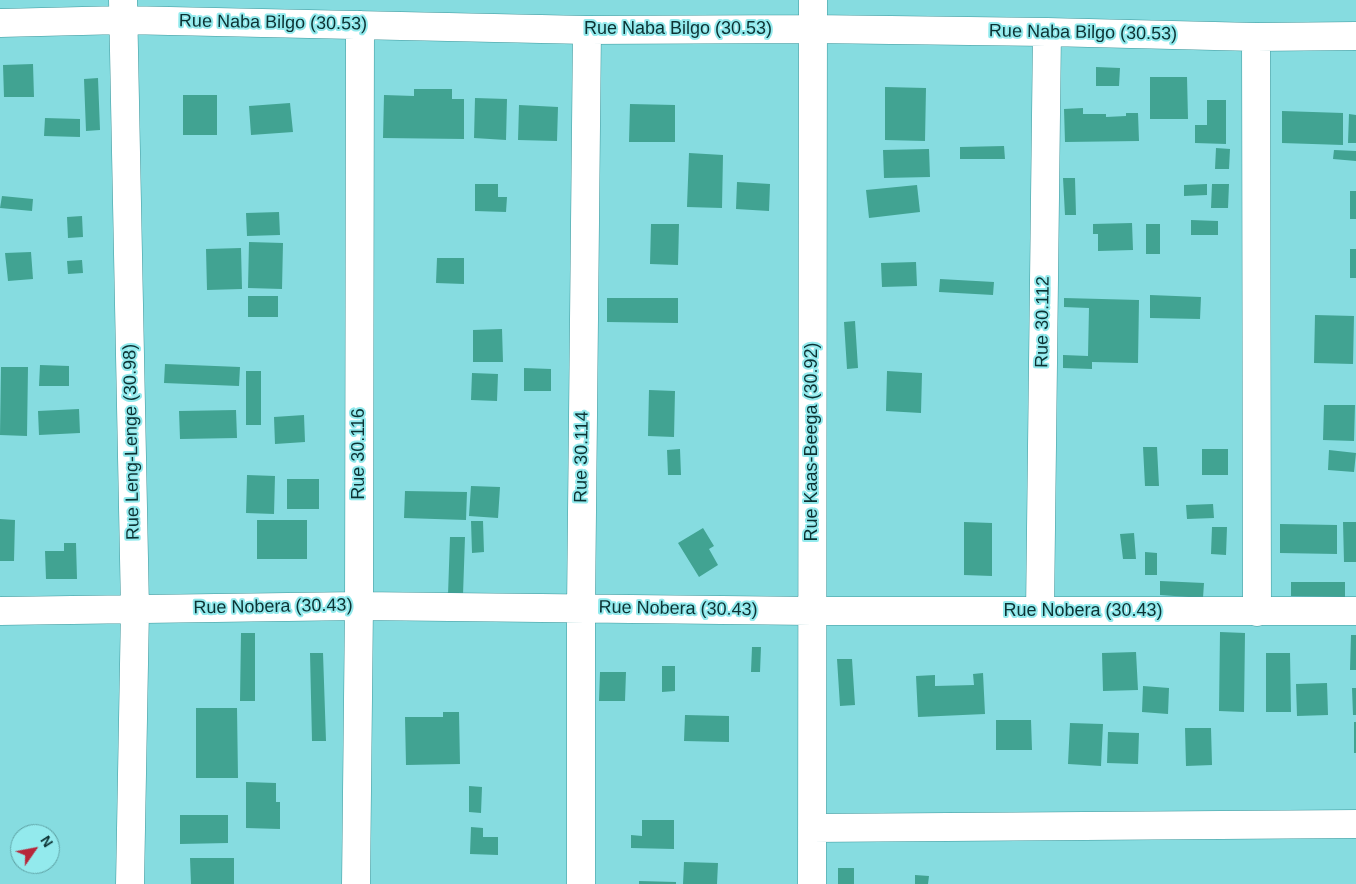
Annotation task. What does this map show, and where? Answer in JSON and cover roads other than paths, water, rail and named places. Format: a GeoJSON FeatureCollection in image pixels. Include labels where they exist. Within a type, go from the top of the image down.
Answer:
{"type":"FeatureCollection","features":[{"type":"Feature","properties":{"kind":"street","name":"Rue Kaas-Beega (30.92)"},"geometry":{"type":"LineString","coordinates":[[812,884],[813,0]]}},
{"type":"Feature","properties":{"kind":"street","name":"Rue Naba Bilgo (30.53)"},"geometry":{"type":"LineString","coordinates":[[0,23],[123,10],[360,24],[587,30],[812,29],[1256,37],[1356,36]]}},
{"type":"Feature","properties":{"kind":"street","name":"Rue Leng-Lenge (30.98)"},"geometry":{"type":"LineString","coordinates":[[123,10],[135,609],[130,884]]}},
{"type":"Feature","properties":{"kind":"street","name":"Rue 30.116"},"geometry":{"type":"LineString","coordinates":[[356,884],[359,606],[360,24]]}},
{"type":"Feature","properties":{"kind":"street","name":"Rue 30.114"},"geometry":{"type":"LineString","coordinates":[[581,884],[581,608],[587,30]]}},
{"type":"Feature","properties":{"kind":"street","name":"Rue 30.112"},"geometry":{"type":"LineString","coordinates":[[1040,611],[1047,32]]}},
{"type":"Feature","properties":{"kind":"street"},"geometry":{"type":"LineString","coordinates":[[1256,37],[1257,612]]}},
{"type":"Feature","properties":{"kind":"street","name":"Rue Nobera (30.43)"},"geometry":{"type":"LineString","coordinates":[[0,610],[359,606],[812,611],[1356,612]]}},
{"type":"Feature","properties":{"kind":"street"},"geometry":{"type":"LineString","coordinates":[[812,828],[1356,824]]}}]}
